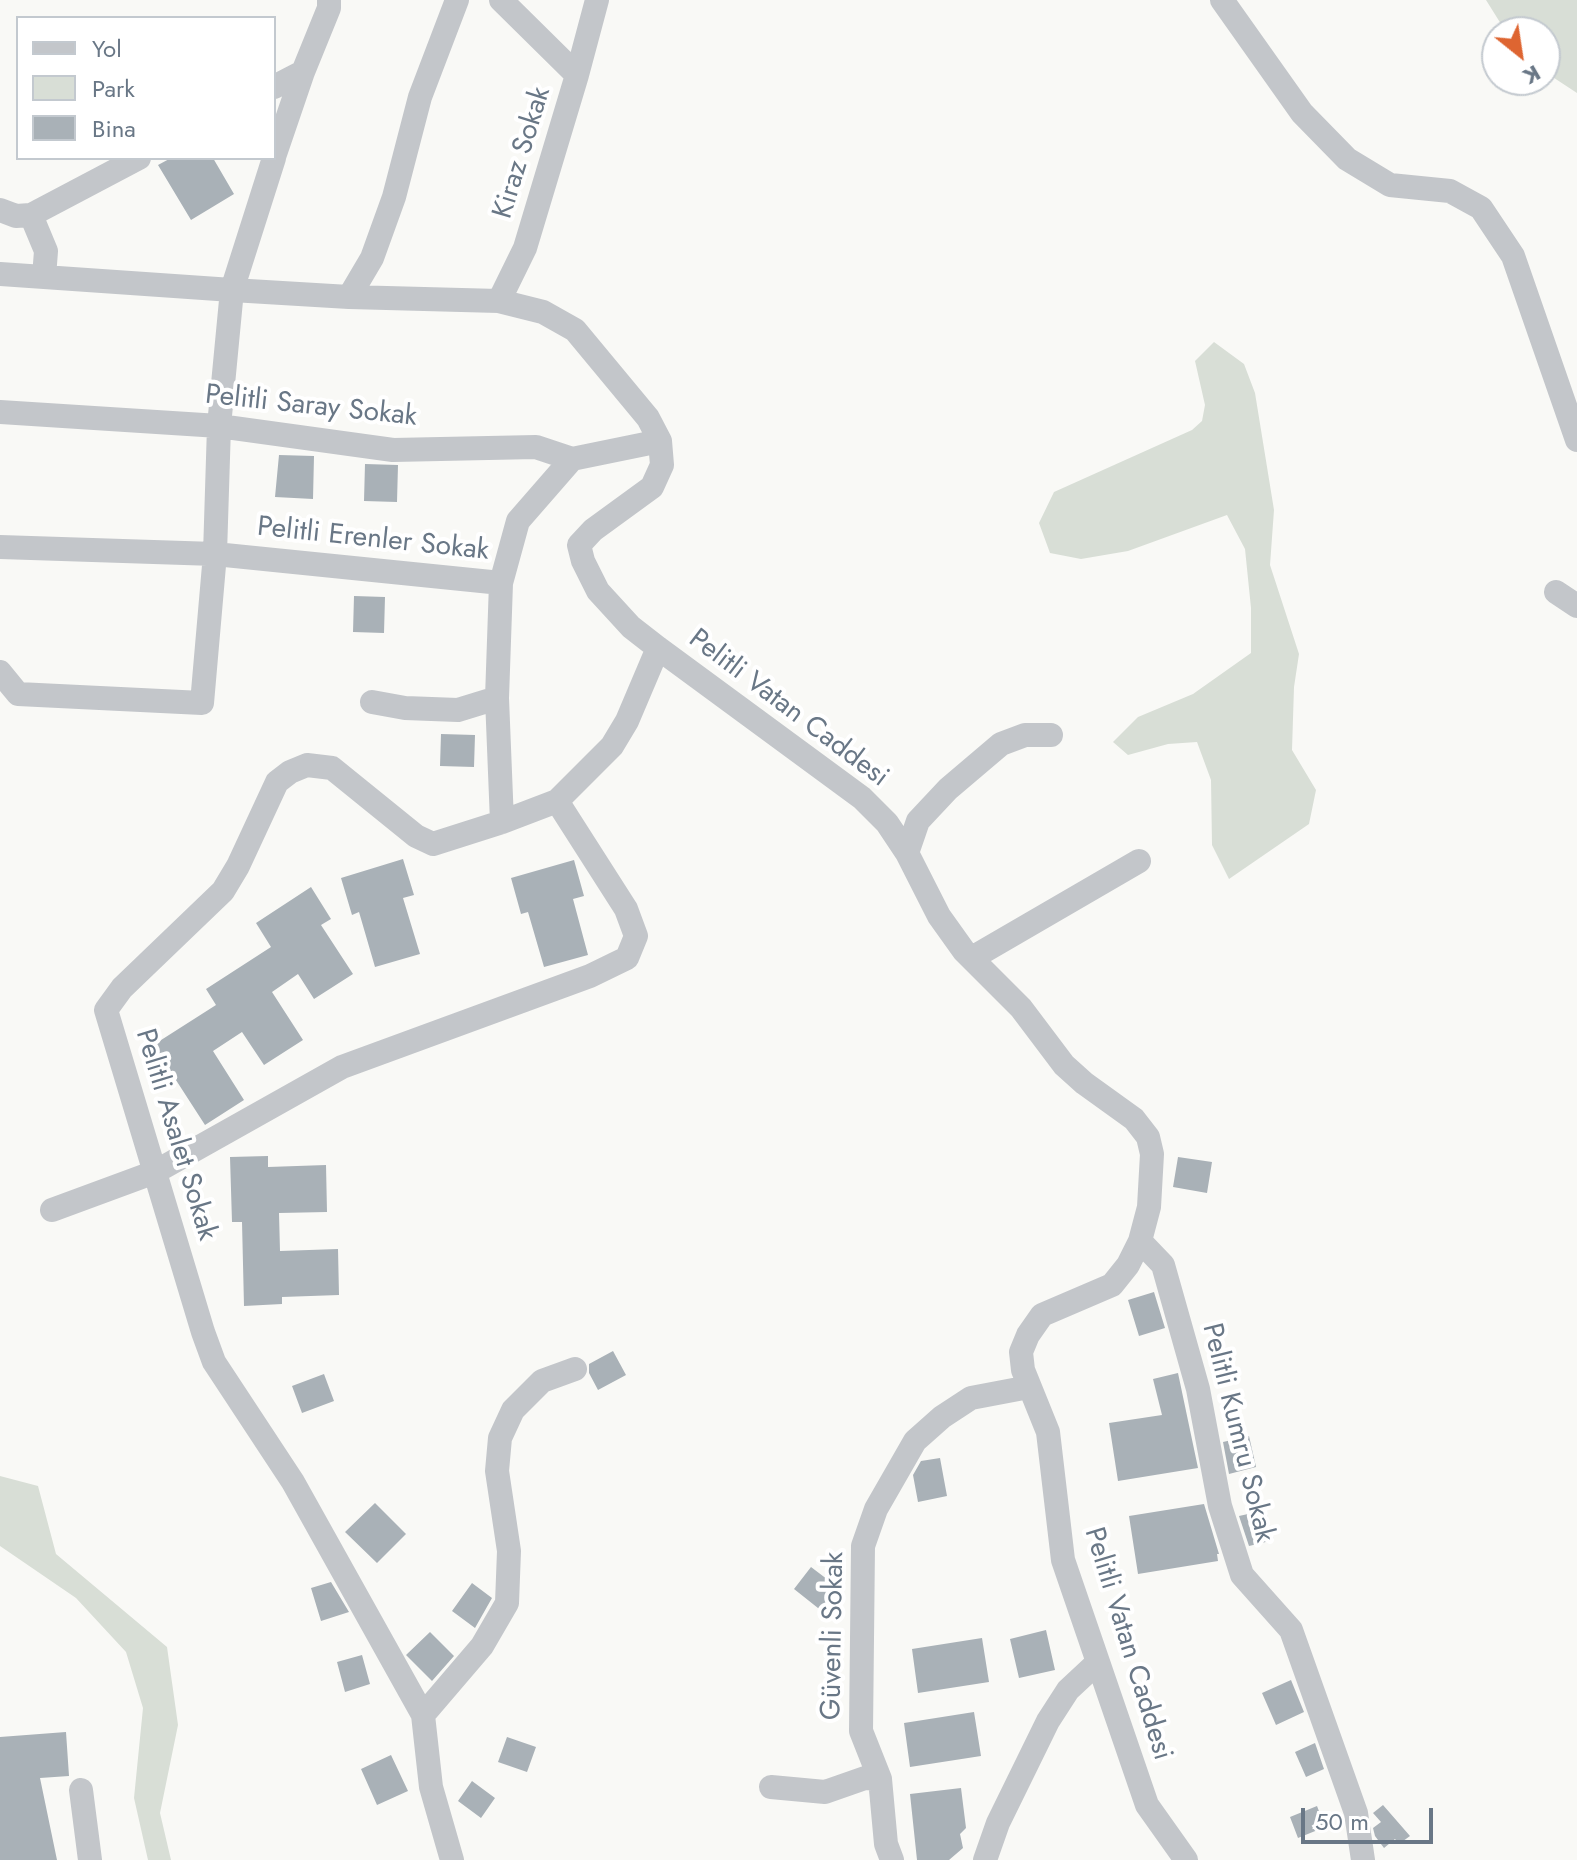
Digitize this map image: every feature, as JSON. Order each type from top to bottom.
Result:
[{"type":"street","points":[[276,151],[329,8],[329,0]]},
{"type":"street","points":[[349,297],[376,246],[394,197],[420,97],[457,0]]},
{"type":"street","name":"Kiraz Sokak","points":[[499,301],[525,248],[577,75],[501,0]]},
{"type":"street","points":[[577,75],[597,0]]},
{"type":"street","points":[[1222,0],[1302,113],[1347,159],[1390,185],[1450,191],[1481,208],[1513,256],[1577,440]]},
{"type":"street","points":[[276,86],[303,72]]},
{"type":"street","points":[[0,210],[16,216],[31,215],[135,160]]},
{"type":"street","points":[[0,672],[18,694],[202,703],[215,554],[219,426],[232,290],[273,160]]},
{"type":"street","points":[[31,215],[46,251],[44,277]]},
{"type":"street","points":[[0,274],[349,297],[499,301],[543,312],[575,330],[648,418],[660,441]]},
{"type":"street","name":"Pelitli Saray Sokak","points":[[0,412],[219,426],[368,448],[536,447],[572,459],[660,441]]},
{"type":"street","name":"Pelitli Vatan Caddesi","points":[[660,441],[662,465],[652,487],[593,530],[579,545],[583,561],[598,591],[631,627],[862,798],[887,823],[907,853],[950,933],[1039,1028],[1064,1065],[1134,1119],[1148,1137],[1152,1154],[1149,1207],[1140,1241],[1128,1265],[1112,1285],[1042,1315],[1021,1352],[1023,1370],[1048,1432],[1063,1560],[1147,1805],[1186,1860]]},
{"type":"street","points":[[501,583],[518,521],[572,459]]},
{"type":"street","name":"Pelitli Erenler Sokak","points":[[0,547],[215,554],[501,583],[497,698],[502,822]]},
{"type":"street","points":[[1556,592],[1577,606]]},
{"type":"street","name":"Pelitli Asalet Sokak","points":[[452,1860],[431,1787],[423,1715],[293,1482],[214,1362],[106,1010],[122,988],[223,891],[277,782],[290,772],[307,765],[332,768],[416,836],[433,844],[502,822],[557,801],[612,746],[627,721],[658,648]]},
{"type":"street","points":[[372,702],[405,708],[458,710],[497,698]]},
{"type":"street","points":[[907,853],[918,821],[948,789],[1001,744],[1025,735],[1051,735]]},
{"type":"street","points":[[52,1210],[155,1172],[342,1067],[590,976],[627,958],[636,936],[626,909],[557,801]]},
{"type":"street","points":[[972,958],[1139,861]]},
{"type":"street","name":"Pelitli Kumru Sokak","points":[[1140,1241],[1163,1265],[1198,1389],[1220,1506],[1242,1575],[1291,1630],[1356,1813],[1363,1860]]},
{"type":"street","points":[[423,1715],[482,1646],[507,1603],[509,1551],[497,1471],[500,1438],[513,1410],[542,1381],[575,1369]]},
{"type":"street","name":"Güvenli Sokak","points":[[892,1860],[886,1844],[880,1779],[861,1731],[863,1546],[876,1509],[915,1441],[942,1417],[971,1398],[1029,1387]]},
{"type":"street","points":[[985,1860],[998,1823],[1048,1721],[1068,1690],[1097,1663]]},
{"type":"street","points":[[771,1787],[825,1792],[865,1778],[880,1779]]},
{"type":"street","points":[[81,1790],[90,1860]]},
{"type":"green space","points":[[1486,0],[1577,0],[1577,93],[1561,82],[1561,16],[1496,16]]},
{"type":"green space","points":[[1214,342],[1244,364],[1255,393],[1274,510],[1270,565],[1299,654],[1294,687],[1292,750],[1316,790],[1309,824],[1229,879],[1212,845],[1211,780],[1197,742],[1168,744],[1128,755],[1113,742],[1138,717],[1193,694],[1251,653],[1251,608],[1245,549],[1227,515],[1128,551],[1081,559],[1050,553],[1039,523],[1054,492],[1192,430],[1202,421],[1205,405],[1195,361]]},
{"type":"green space","points":[[0,1476],[38,1486],[56,1554],[167,1647],[178,1725],[160,1813],[171,1860],[148,1860],[134,1798],[143,1708],[126,1652],[76,1598],[0,1546]]},
{"type":"building","points":[[167,160],[214,160],[234,194],[191,220],[158,165]]},
{"type":"building","points":[[279,455],[314,456],[313,499],[275,497]]},
{"type":"building","points":[[365,464],[398,465],[397,502],[364,501]]},
{"type":"building","points":[[354,596],[385,597],[384,633],[353,632]]},
{"type":"building","points":[[441,734],[475,735],[474,767],[440,766]]},
{"type":"building","points":[[403,859],[414,895],[403,898],[420,954],[375,967],[359,912],[352,915],[341,878]]},
{"type":"building","points":[[574,860],[584,896],[573,899],[588,955],[544,967],[528,912],[521,914],[511,878]]},
{"type":"building","points":[[311,887],[331,919],[321,925],[353,974],[314,999],[298,974],[272,992],[303,1040],[264,1065],[242,1032],[213,1051],[244,1100],[205,1125],[174,1077],[167,1081],[147,1049],[216,1005],[206,989],[271,947],[256,923]]},
{"type":"building","points":[[268,1156],[268,1167],[326,1165],[327,1212],[279,1213],[280,1251],[338,1249],[339,1295],[282,1297],[282,1304],[244,1306],[242,1222],[232,1222],[230,1157]]},
{"type":"building","points":[[1178,1157],[1212,1162],[1207,1193],[1173,1187]]},
{"type":"building","points":[[1154,1292],[1165,1328],[1139,1336],[1128,1300]]},
{"type":"building","points":[[613,1351],[626,1375],[598,1390],[589,1373],[589,1364]]},
{"type":"building","points":[[1178,1373],[1198,1468],[1118,1481],[1109,1423],[1162,1415],[1153,1379]]},
{"type":"building","points":[[324,1374],[334,1401],[302,1413],[292,1386]]},
{"type":"building","points":[[1249,1436],[1256,1467],[1229,1474],[1223,1442]]},
{"type":"building","points":[[940,1458],[947,1496],[918,1502],[913,1475],[921,1461]]},
{"type":"building","points":[[375,1503],[406,1534],[377,1563],[345,1532]]},
{"type":"building","points":[[1204,1504],[1219,1554],[1218,1561],[1138,1574],[1129,1516]]},
{"type":"building","points":[[1266,1510],[1274,1540],[1249,1546],[1239,1516]]},
{"type":"building","points":[[811,1567],[840,1589],[823,1612],[794,1589]]},
{"type":"building","points":[[331,1582],[349,1612],[321,1621],[311,1588]]},
{"type":"building","points":[[472,1583],[492,1598],[475,1628],[452,1611]]},
{"type":"building","points":[[1046,1630],[1055,1670],[1019,1678],[1010,1639]]},
{"type":"building","points":[[430,1632],[454,1656],[432,1681],[406,1655]]},
{"type":"building","points":[[982,1638],[989,1682],[918,1693],[912,1649]]},
{"type":"building","points":[[362,1655],[370,1684],[345,1692],[337,1662]]},
{"type":"building","points":[[1291,1680],[1304,1712],[1276,1725],[1262,1693]]},
{"type":"building","points":[[974,1712],[981,1756],[910,1767],[904,1723]]},
{"type":"building","points":[[66,1732],[69,1776],[40,1778],[57,1860],[0,1860],[0,1737]]},
{"type":"building","points":[[507,1737],[536,1747],[527,1772],[498,1762]]},
{"type":"building","points":[[1315,1743],[1324,1769],[1306,1777],[1295,1752]]},
{"type":"building","points":[[391,1755],[408,1791],[377,1805],[361,1769]]},
{"type":"building","points":[[472,1781],[495,1798],[481,1818],[458,1801]]},
{"type":"building","points":[[961,1788],[966,1828],[960,1834],[963,1848],[949,1860],[917,1860],[910,1794]]},
{"type":"building","points":[[1383,1805],[1410,1836],[1399,1844],[1395,1839],[1384,1848],[1373,1828],[1381,1822],[1373,1813]]},
{"type":"building","points":[[1317,1806],[1325,1827],[1298,1838],[1290,1817]]}]
